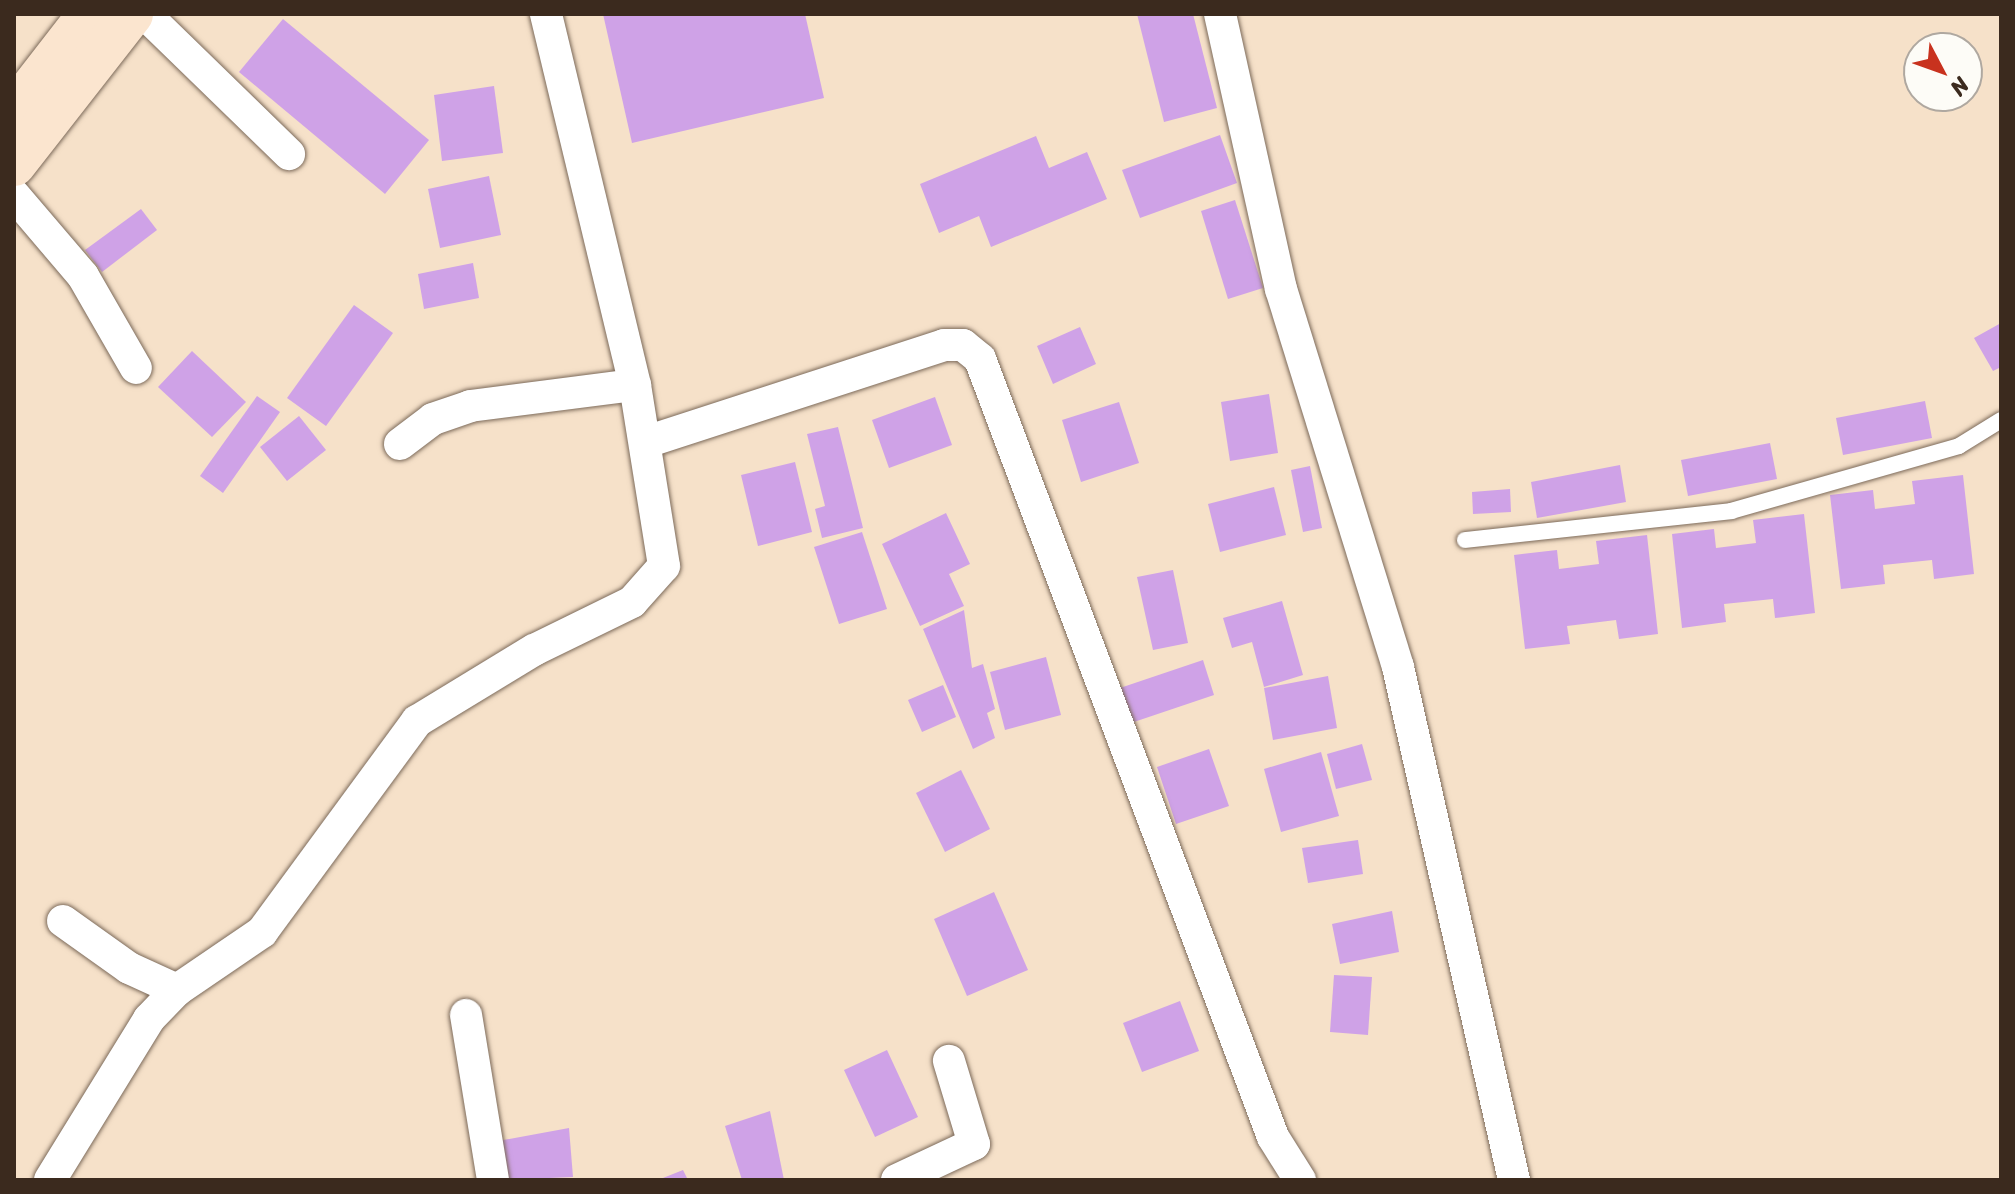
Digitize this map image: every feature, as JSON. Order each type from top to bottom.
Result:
[{"type":"main road","points":[[14,112],[90,14]]},
{"type":"main road","points":[[14,164],[131,14]]},
{"type":"street","points":[[145,14],[289,154]]},
{"type":"street","points":[[50,1180],[140,1032],[177,990],[262,932],[429,711],[649,589],[664,566],[635,385],[546,14]]},
{"type":"street","points":[[1220,14],[1281,289],[1398,667],[1514,1180]]},
{"type":"street","points":[[14,195],[83,276],[136,368]]},
{"type":"street","points":[[646,442],[944,345],[963,345],[980,359],[1273,1137],[1300,1180]]},
{"type":"street","points":[[400,444],[433,419],[470,406],[635,385]]},
{"type":"street","points":[[63,921],[129,968],[177,990]]},
{"type":"street","points":[[466,1015],[493,1180]]},
{"type":"street","points":[[897,1180],[974,1144],[949,1061]]},
{"type":"lane","points":[[1465,540],[1731,511],[1959,446],[2001,420]]},
{"type":"building","points":[[603,14],[805,14],[824,98],[632,143]]},
{"type":"building","points":[[1137,14],[1193,14],[1217,108],[1164,122]]},
{"type":"building","points":[[283,19],[429,140],[385,194],[239,72]]},
{"type":"building","points":[[494,86],[503,153],[442,161],[434,95]]},
{"type":"building","points":[[1220,135],[1237,183],[1140,218],[1122,170]]},
{"type":"building","points":[[1036,136],[1049,168],[1087,152],[1107,199],[991,247],[979,216],[939,233],[920,184]]},
{"type":"building","points":[[489,176],[501,235],[440,248],[428,189]]},
{"type":"building","points":[[1235,200],[1263,288],[1228,299],[1201,211]]},
{"type":"building","points":[[141,209],[157,230],[102,272],[85,250]]},
{"type":"building","points":[[473,263],[479,298],[424,309],[418,274]]},
{"type":"building","points":[[354,305],[393,333],[326,426],[287,398]]},
{"type":"building","points":[[2001,323],[2001,367],[1993,371],[1974,338]]},
{"type":"building","points":[[1080,327],[1096,364],[1053,384],[1037,346]]},
{"type":"building","points":[[192,351],[246,402],[212,437],[158,387]]},
{"type":"building","points":[[1269,394],[1278,453],[1230,461],[1221,402]]},
{"type":"building","points":[[257,396],[280,412],[223,493],[200,476]]},
{"type":"building","points":[[935,397],[952,445],[889,468],[872,420]]},
{"type":"building","points":[[1925,401],[1932,438],[1843,455],[1836,418]]},
{"type":"building","points":[[1119,402],[1139,463],[1081,482],[1062,420]]},
{"type":"building","points":[[299,416],[326,450],[287,481],[260,447]]},
{"type":"building","points":[[838,427],[863,528],[822,538],[815,509],[825,506],[807,434]]},
{"type":"building","points":[[1770,443],[1777,479],[1688,496],[1681,460]]},
{"type":"building","points":[[795,462],[812,532],[758,546],[741,475]]},
{"type":"building","points":[[1620,465],[1626,502],[1537,518],[1531,482]]},
{"type":"building","points":[[1310,466],[1322,528],[1303,532],[1291,470]]},
{"type":"building","points":[[1963,475],[1974,574],[1934,579],[1932,560],[1883,565],[1885,584],[1841,589],[1830,495],[1873,490],[1875,509],[1915,504],[1912,481]]},
{"type":"building","points":[[1274,487],[1286,535],[1220,552],[1208,504]]},
{"type":"building","points":[[1510,489],[1511,512],[1473,514],[1472,492]]},
{"type":"building","points":[[946,513],[970,564],[949,574],[964,606],[920,626],[882,544]]},
{"type":"building","points":[[1804,514],[1815,613],[1775,618],[1773,599],[1724,604],[1726,622],[1682,628],[1672,534],[1714,529],[1716,548],[1756,543],[1753,520]]},
{"type":"building","points":[[862,532],[887,609],[839,624],[814,547]]},
{"type":"building","points":[[1647,535],[1658,634],[1619,639],[1616,620],[1567,626],[1570,644],[1525,649],[1514,555],[1557,550],[1559,569],[1599,564],[1596,541]]},
{"type":"building","points":[[1173,570],[1188,643],[1153,650],[1137,577]]},
{"type":"building","points":[[1282,601],[1303,675],[1264,687],[1252,642],[1232,648],[1223,618]]},
{"type":"building","points":[[964,610],[972,668],[983,664],[995,709],[987,713],[995,738],[973,749],[923,629]]},
{"type":"building","points":[[1046,657],[1061,715],[1005,730],[990,672]]},
{"type":"building","points":[[1203,660],[1214,695],[1128,724],[1117,689]]},
{"type":"building","points":[[1328,676],[1337,728],[1273,740],[1264,688]]},
{"type":"building","points":[[943,685],[956,717],[922,732],[908,700]]},
{"type":"building","points":[[1362,744],[1372,780],[1336,789],[1327,754]]},
{"type":"building","points":[[1209,749],[1229,806],[1176,824],[1157,767]]},
{"type":"building","points":[[1321,752],[1339,816],[1281,832],[1264,769]]},
{"type":"building","points":[[961,770],[990,829],[945,852],[916,793]]},
{"type":"building","points":[[1358,840],[1363,874],[1308,883],[1302,848]]},
{"type":"building","points":[[994,892],[1028,970],[967,996],[934,919]]},
{"type":"building","points":[[1392,911],[1399,952],[1340,964],[1332,924]]},
{"type":"building","points":[[1334,975],[1372,977],[1368,1035],[1330,1032]]},
{"type":"building","points":[[1180,1001],[1199,1051],[1142,1072],[1123,1023]]},
{"type":"building","points":[[887,1050],[918,1117],[875,1137],[844,1070]]},
{"type":"building","points":[[770,1111],[784,1180],[742,1180],[725,1126]]},
{"type":"building","points":[[569,1128],[573,1177],[501,1180],[498,1141]]},
{"type":"building","points":[[683,1170],[688,1180],[658,1180]]}]
